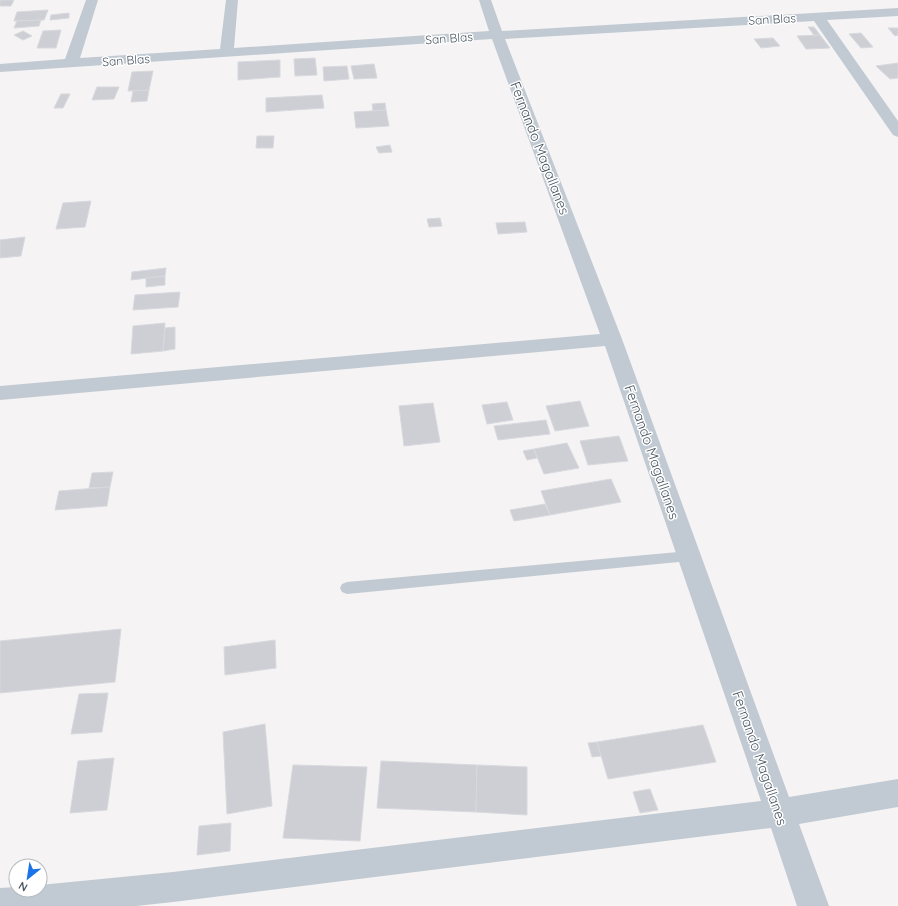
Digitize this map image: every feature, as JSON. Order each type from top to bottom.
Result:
[{"type":"street","points":[[71,64],[92,0]]},
{"type":"street","points":[[227,52],[232,0]]},
{"type":"street","name":"Fernando Magallanes","points":[[485,0],[612,339],[813,906]]},
{"type":"street","name":"San Blas","points":[[0,68],[497,35],[898,12]]},
{"type":"street","points":[[818,17],[898,132]]},
{"type":"street","points":[[0,393],[612,339]]},
{"type":"street","points":[[0,904],[181,886],[779,813],[898,793]]},
{"type":"lane","points":[[347,588],[688,556]]},
{"type":"building","points":[[0,0],[14,0],[11,6],[0,6]]},
{"type":"building","points":[[48,10],[44,20],[14,21],[17,12]]},
{"type":"building","points":[[69,13],[69,18],[50,20],[51,15]]},
{"type":"building","points":[[41,20],[39,26],[14,28],[17,21]]},
{"type":"building","points":[[808,27],[814,27],[820,35],[814,35]]},
{"type":"building","points":[[888,28],[898,28],[898,35],[895,36]]},
{"type":"building","points":[[61,30],[56,48],[37,48],[43,31]]},
{"type":"building","points":[[23,31],[32,36],[23,40],[14,35]]},
{"type":"building","points":[[861,33],[873,47],[861,48],[849,34]]},
{"type":"building","points":[[820,35],[830,48],[806,49],[797,36]]},
{"type":"building","points":[[773,38],[780,46],[761,48],[754,39]]},
{"type":"building","points":[[315,58],[317,75],[295,76],[294,59]]},
{"type":"building","points":[[280,60],[280,77],[238,80],[238,62]]},
{"type":"building","points":[[898,63],[898,78],[890,79],[876,66]]},
{"type":"building","points":[[374,64],[377,78],[354,79],[351,66]]},
{"type":"building","points":[[347,66],[349,79],[324,81],[323,67]]},
{"type":"building","points":[[153,71],[149,90],[128,91],[132,72]]},
{"type":"building","points":[[97,87],[119,87],[114,99],[92,100]]},
{"type":"building","points":[[149,90],[147,101],[131,102],[133,91]]},
{"type":"building","points":[[61,94],[70,94],[63,108],[54,108]]},
{"type":"building","points":[[322,95],[324,108],[266,112],[266,98]]},
{"type":"building","points":[[385,103],[386,110],[373,111],[372,104]]},
{"type":"building","points":[[386,110],[389,126],[356,128],[354,112]]},
{"type":"building","points":[[257,136],[274,136],[273,148],[256,148]]},
{"type":"building","points":[[390,145],[392,152],[379,153],[376,147]]},
{"type":"building","points":[[91,201],[85,227],[56,229],[63,203]]},
{"type":"building","points":[[440,218],[442,226],[429,227],[427,219]]},
{"type":"building","points":[[525,222],[527,232],[498,234],[496,223]]},
{"type":"building","points":[[25,237],[21,256],[0,258],[0,240]]},
{"type":"building","points":[[166,268],[165,276],[131,280],[132,272]]},
{"type":"building","points":[[165,276],[165,285],[146,287],[146,278]]},
{"type":"building","points":[[180,292],[178,307],[133,310],[135,295]]},
{"type":"building","points":[[165,323],[163,351],[131,354],[133,326]]},
{"type":"building","points":[[175,327],[175,349],[163,351],[165,328]]},
{"type":"building","points":[[580,401],[589,426],[555,431],[546,406]]},
{"type":"building","points":[[507,402],[513,420],[487,424],[482,405]]},
{"type":"building","points":[[433,403],[440,442],[404,446],[399,406]]},
{"type":"building","points":[[546,420],[550,434],[498,440],[494,426]]},
{"type":"building","points":[[619,436],[628,461],[588,465],[580,441]]},
{"type":"building","points":[[567,443],[579,468],[544,474],[534,449]]},
{"type":"building","points":[[534,449],[537,458],[527,460],[523,451]]},
{"type":"building","points":[[113,472],[110,487],[89,488],[92,473]]},
{"type":"building","points":[[611,479],[621,502],[550,515],[541,491]]},
{"type":"building","points":[[110,487],[107,506],[55,510],[59,491]]},
{"type":"building","points":[[545,504],[550,515],[514,521],[510,510]]},
{"type":"building","points":[[121,629],[115,682],[0,693],[0,641]]},
{"type":"building","points":[[275,640],[276,668],[225,675],[224,647]]},
{"type":"building","points":[[108,693],[102,732],[71,734],[79,694]]},
{"type":"building","points":[[265,724],[272,806],[227,814],[223,732]]},
{"type":"building","points":[[703,725],[716,762],[608,779],[597,742]]},
{"type":"building","points":[[597,742],[601,756],[592,757],[588,743]]},
{"type":"building","points":[[114,758],[107,810],[70,813],[78,761]]},
{"type":"building","points":[[381,761],[477,765],[476,812],[377,808]]},
{"type":"building","points":[[293,765],[367,767],[360,841],[283,838]]},
{"type":"building","points":[[477,765],[527,767],[527,815],[476,812]]},
{"type":"building","points":[[650,789],[658,810],[640,813],[633,792]]},
{"type":"building","points":[[231,823],[230,851],[197,855],[199,826]]}]
